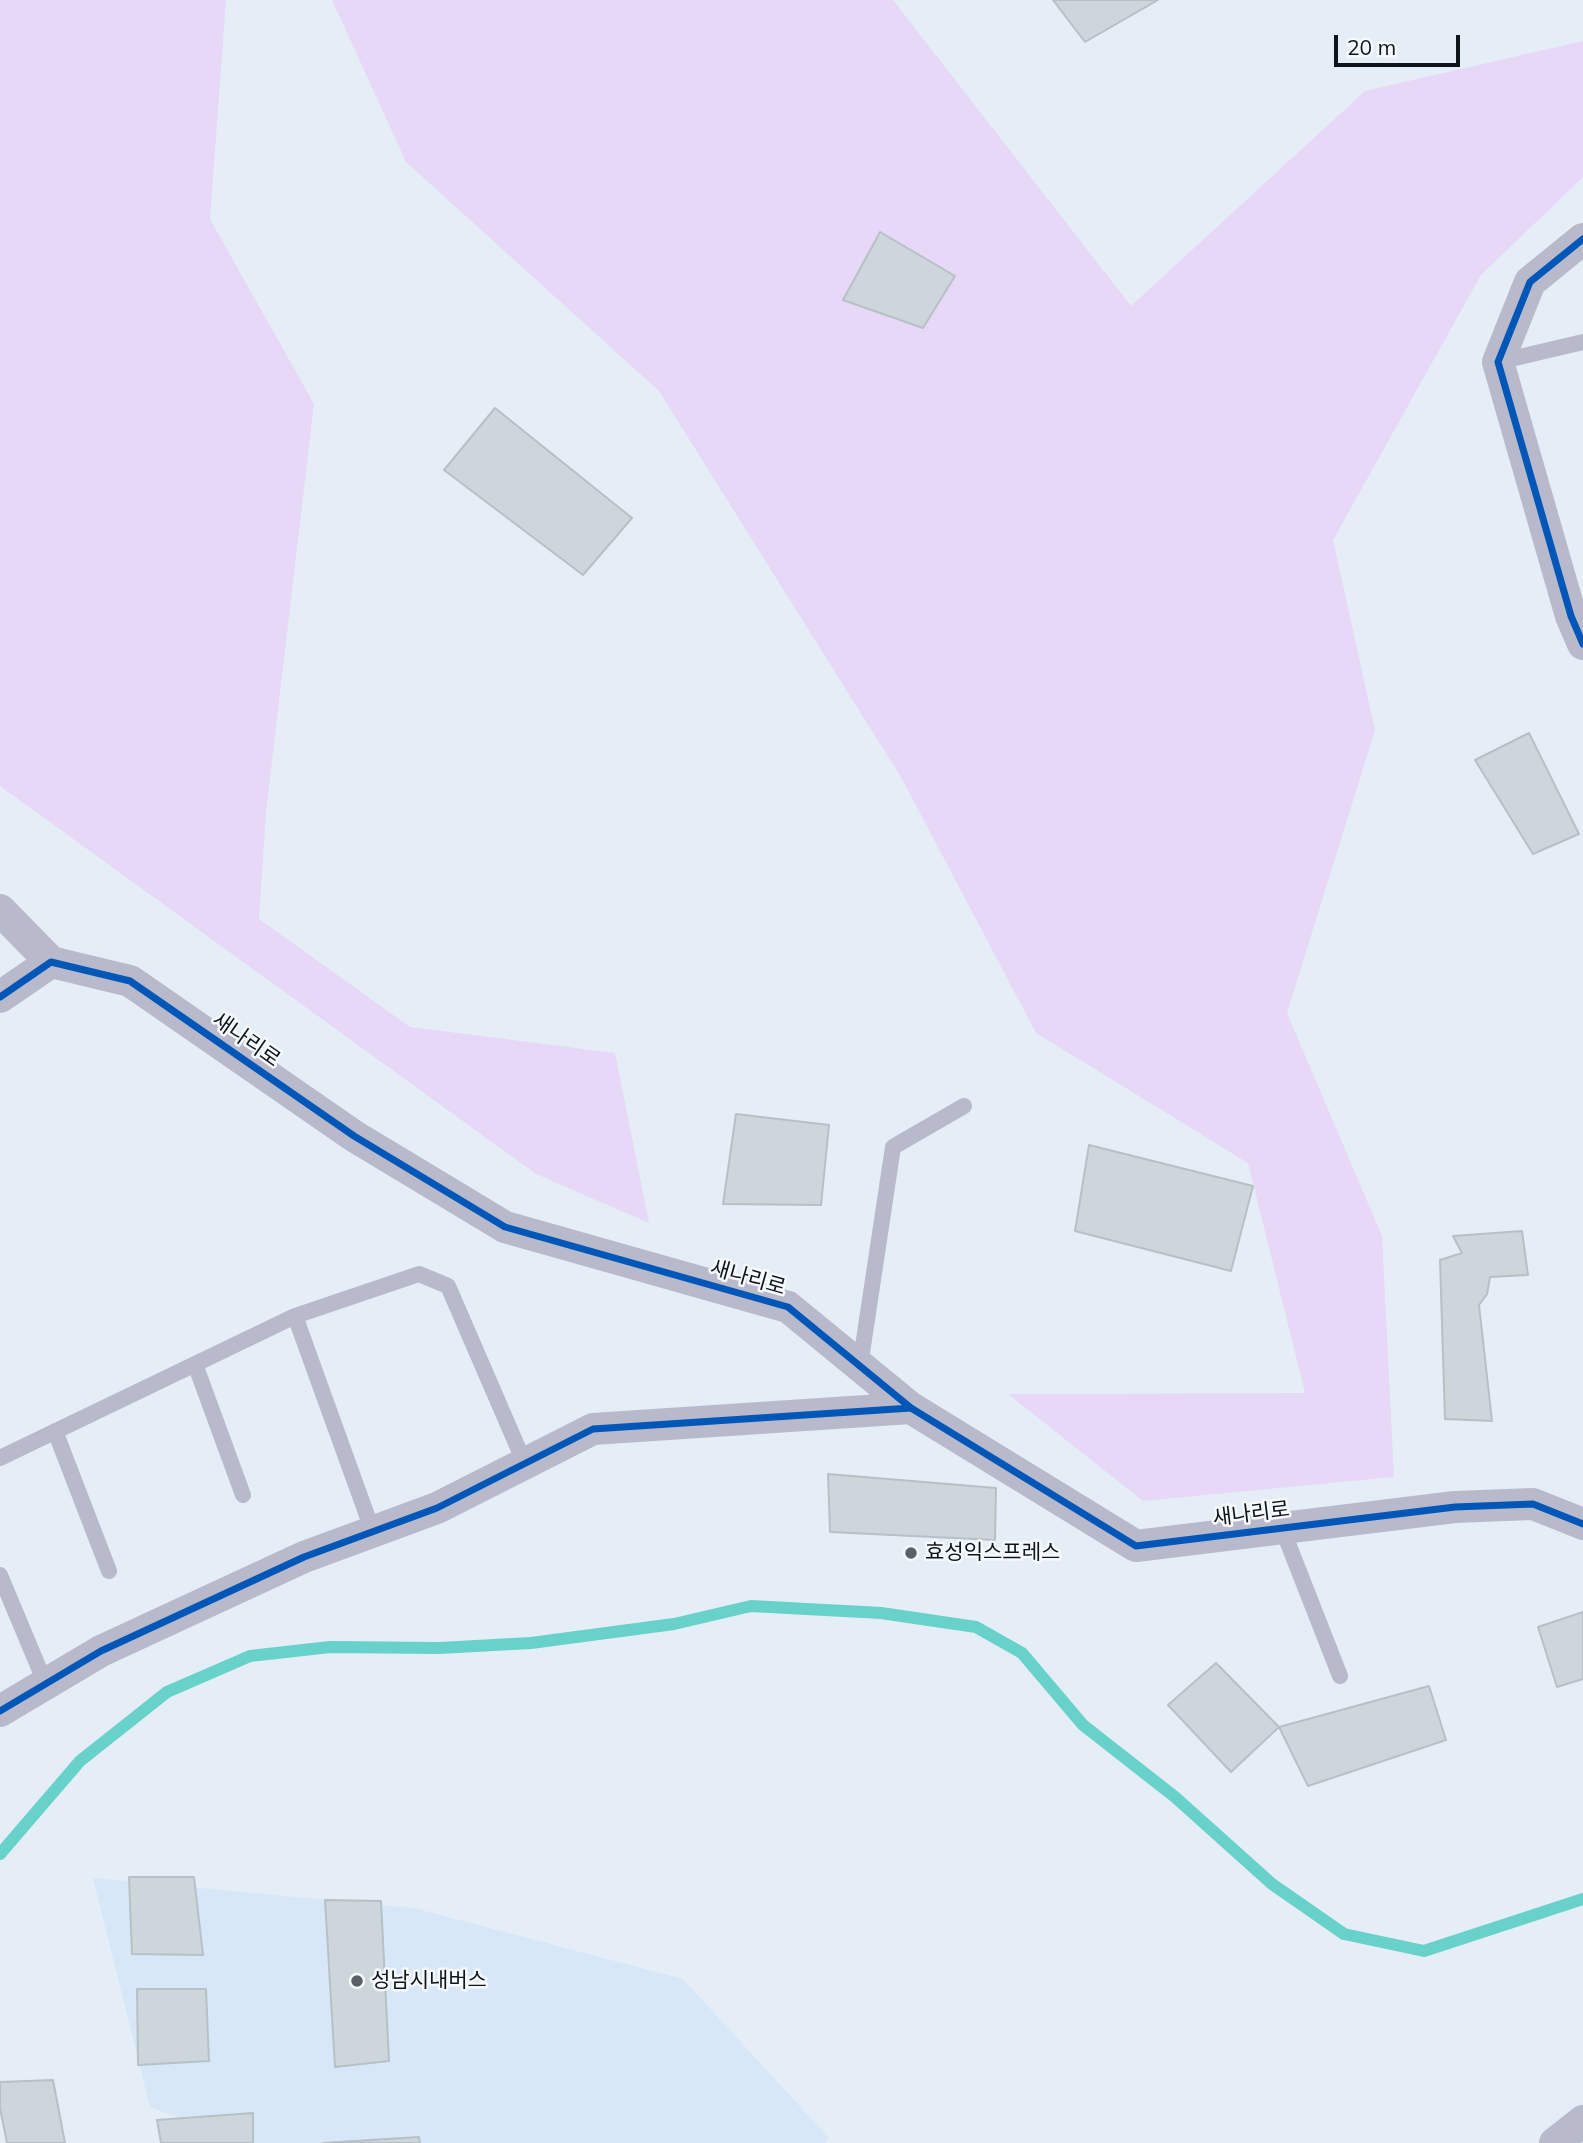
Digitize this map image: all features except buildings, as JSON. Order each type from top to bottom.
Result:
[{"type":"street","points":[[1583,239],[1530,282],[1498,362],[1571,616],[1583,644]]},
{"type":"street","points":[[0,910],[51,961],[0,997]]},
{"type":"street","name":"새나리로","points":[[51,961],[130,981],[354,1136],[505,1227],[788,1307],[911,1408],[1136,1546],[1455,1507],[1533,1504],[1583,1524]]},
{"type":"street","points":[[0,1711],[126,1639],[304,1557],[437,1508],[593,1429],[911,1408]]},
{"type":"street","points":[[1555,2143],[1583,2122]]},
{"type":"lane","points":[[1498,362],[1583,342]]},
{"type":"lane","points":[[860,1366],[893,1147],[964,1106]]},
{"type":"lane","points":[[0,1458],[295,1316],[419,1274],[448,1286],[524,1464]]},
{"type":"lane","points":[[295,1316],[373,1532]]},
{"type":"lane","points":[[195,1364],[243,1495]]},
{"type":"lane","points":[[55,1432],[109,1571]]},
{"type":"lane","points":[[1282,1528],[1340,1676]]},
{"type":"lane","points":[[0,1575],[46,1685]]},
{"type":"shaded area","points":[[0,0],[226,0],[210,219],[314,404],[266,812],[259,919],[410,1027],[615,1053],[649,1223],[536,1174],[0,786]]},
{"type":"shaded area","points":[[332,0],[893,0],[1131,306],[1365,91],[1583,41],[1583,177],[1481,275],[1333,540],[1375,730],[1287,1013],[1382,1236],[1394,1477],[1143,1501],[1008,1394],[1305,1393],[1248,1163],[1036,1033],[902,779],[659,391],[406,162]]},
{"type":"shaded area","points":[[93,1878],[414,1908],[683,1979],[829,2138],[825,2143],[246,2143],[150,2107]]},
{"type":"waterway","points":[[0,1854],[80,1761],[167,1692],[250,1656],[330,1647],[439,1648],[531,1643],[674,1624],[751,1606],[881,1613],[976,1627],[1022,1653],[1083,1725],[1175,1797],[1272,1884],[1344,1934],[1424,1951],[1583,1899]]},
{"type":"cycle path","points":[[1583,239],[1530,282],[1498,362],[1571,616],[1583,644]]},
{"type":"cycle path","points":[[0,997],[51,962],[130,981],[354,1136],[505,1227],[788,1307],[911,1408],[1136,1546],[1455,1507],[1533,1504],[1583,1524]]},
{"type":"cycle path","points":[[0,1711],[101,1651],[304,1557],[437,1508],[593,1429],[911,1408]]},
{"type":"place","name":"효성익스프레스","points":[[911,1553]]},
{"type":"place","name":"성남시내버스","points":[[357,1981]]}]
